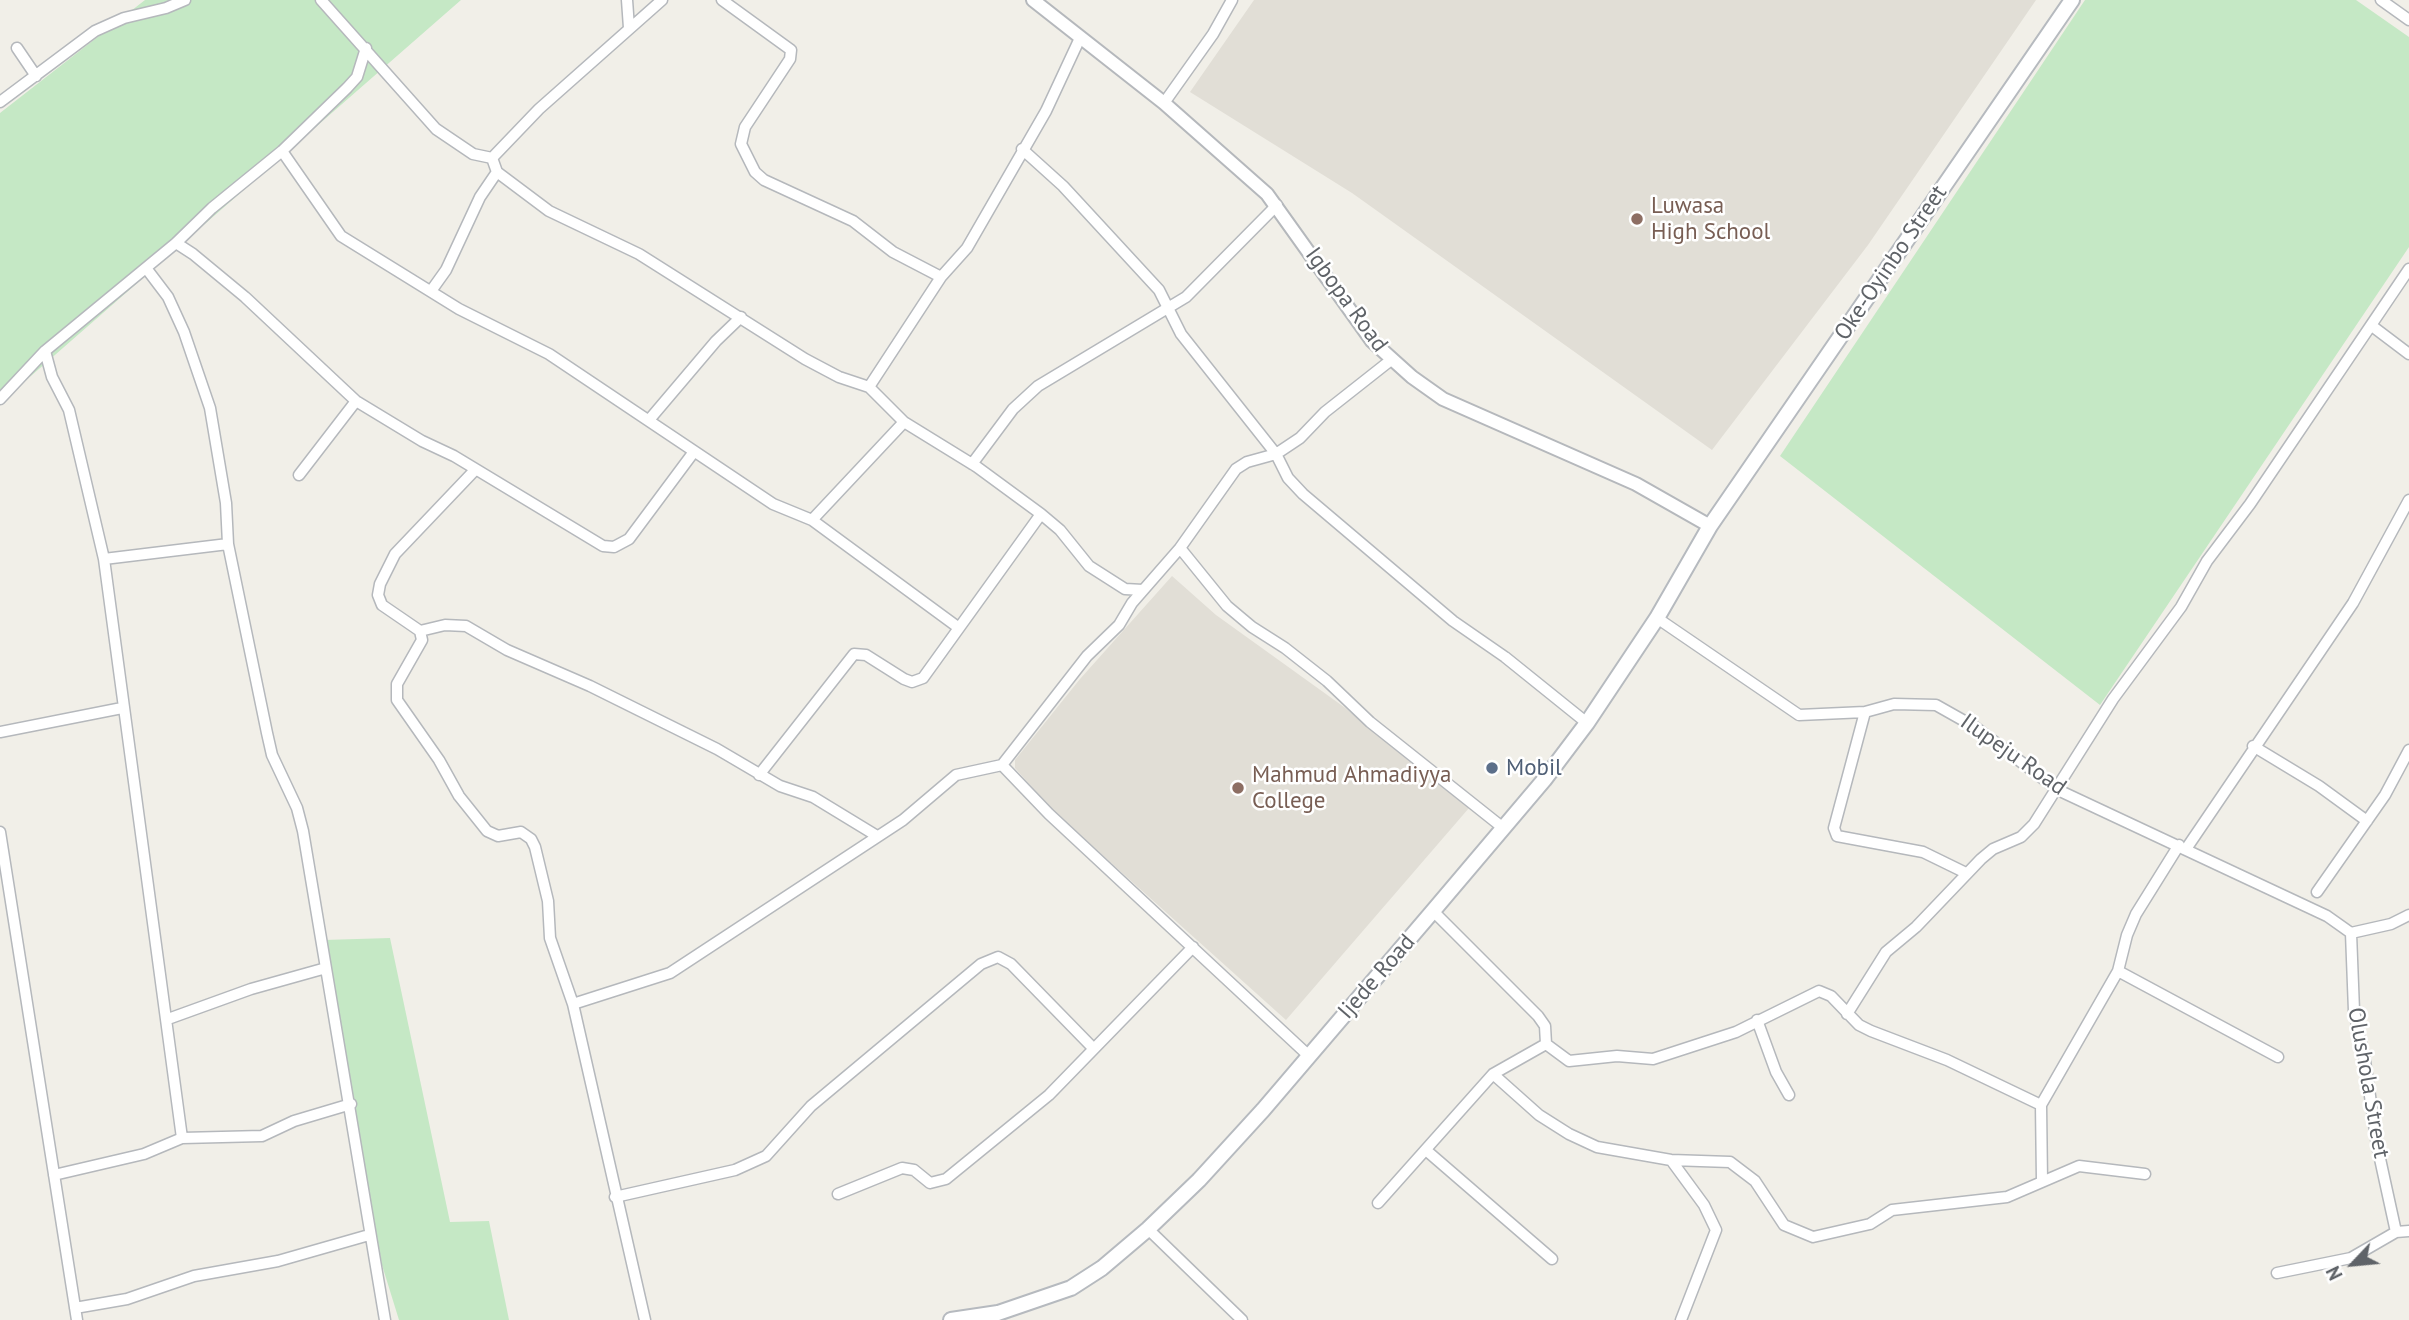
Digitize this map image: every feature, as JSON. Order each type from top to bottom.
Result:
[{"type":"main road","name":"Oke-Oyinbo Street","points":[[1710,526],[2071,0]]},
{"type":"main road","name":"Ijede Road","points":[[951,1320],[999,1317],[1071,1288],[1102,1268],[1199,1180],[1309,1056],[1544,780],[1587,723],[1657,618],[1710,526]]},
{"type":"street","points":[[0,102],[95,31],[164,4],[185,0]]},
{"type":"street","points":[[321,0],[436,129],[473,154],[492,158]]},
{"type":"street","points":[[627,0],[629,28]]},
{"type":"street","points":[[492,158],[539,108],[662,0]]},
{"type":"street","points":[[722,0],[791,50],[790,59],[745,127],[741,144],[755,172],[764,180],[853,221],[893,252],[941,277]]},
{"type":"street","name":"Igbopa Road","points":[[1033,0],[1224,153],[1277,205],[1371,341],[1391,360],[1443,399],[1636,484],[1710,526]]},
{"type":"street","points":[[1164,103],[1213,34],[1232,0]]},
{"type":"street","points":[[2381,0],[2407,14]]},
{"type":"street","points":[[869,387],[941,277],[967,247],[1046,111],[1080,38]]},
{"type":"street","points":[[17,48],[36,76]]},
{"type":"street","points":[[0,399],[44,351],[176,243],[212,208],[282,151],[357,77],[366,48]]},
{"type":"street","points":[[1022,149],[1159,290],[1181,334],[1276,454],[1288,478],[1303,494],[1460,627],[1505,657],[1587,723]]},
{"type":"street","points":[[282,151],[341,236],[460,309],[549,354],[649,420],[693,453],[773,504],[812,520],[838,542],[959,628]]},
{"type":"street","points":[[492,158],[497,172],[549,211],[639,254],[805,359],[839,377],[869,387],[904,422],[972,464],[1041,514],[1060,530],[1089,566],[1125,589],[1143,590]]},
{"type":"street","points":[[431,291],[452,258],[480,197],[497,172]]},
{"type":"street","points":[[972,464],[1013,409],[1038,386],[1186,297],[1277,205]]},
{"type":"street","points":[[176,243],[201,259],[245,297],[356,401],[603,546],[614,547],[629,539],[693,453]]},
{"type":"street","points":[[146,268],[168,297],[184,332],[210,408],[226,503],[228,544],[272,755],[297,808],[303,831],[351,1104],[369,1235],[385,1320]]},
{"type":"street","points":[[1847,1014],[1886,952],[1916,927],[1966,873],[1993,849],[2028,832],[2058,790],[2113,699],[2181,607],[2207,561],[2409,269]]},
{"type":"street","points":[[649,420],[704,354],[741,317]]},
{"type":"street","points":[[2372,326],[2409,354]]},
{"type":"street","points":[[44,351],[52,377],[69,410],[104,559],[182,1138]]},
{"type":"street","points":[[573,1004],[670,974],[903,820],[956,775],[968,770],[1002,765],[1087,656],[1119,625],[1132,603],[1180,548],[1236,469],[1247,462],[1276,454],[1300,438],[1325,412],[1391,360]]},
{"type":"street","points":[[299,475],[356,401]]},
{"type":"street","points":[[812,520],[904,422]]},
{"type":"street","points":[[475,470],[396,554],[380,584],[378,595],[382,605],[420,631],[422,640],[397,684],[397,700],[439,760],[459,796],[487,831],[498,836],[521,832],[531,839],[548,901],[553,950],[573,1004],[645,1320]]},
{"type":"street","points":[[2042,1181],[2041,1105],[2118,971],[2127,935],[2136,914],[2353,603],[2409,500]]},
{"type":"street","points":[[760,775],[854,654],[866,655],[904,679],[918,681],[1041,514]]},
{"type":"street","points":[[104,559],[228,544]]},
{"type":"street","points":[[1180,548],[1227,606],[1251,627],[1285,648],[1327,681],[1370,722],[1502,827]]},
{"type":"street","points":[[1125,589],[1132,603]]},
{"type":"street","name":"Ilupeju Road","points":[[1657,618],[1798,715],[1864,712],[1894,704],[1936,705],[1964,720],[2058,790],[2327,916],[2351,933]]},
{"type":"street","points":[[420,631],[455,623],[466,626],[507,650],[590,686],[717,749],[760,775],[813,797],[877,836]]},
{"type":"street","points":[[0,732],[122,708]]},
{"type":"street","points":[[1864,712],[1834,828],[1837,836],[1923,852],[1966,873]]},
{"type":"street","points":[[2253,746],[2319,786],[2367,821]]},
{"type":"street","points":[[2318,892],[2367,821],[2409,750]]},
{"type":"street","points":[[1002,765],[1049,814],[1309,1056]]},
{"type":"street","points":[[0,832],[77,1320]]},
{"type":"street","points":[[1433,911],[1538,1016],[1545,1026],[1546,1044]]},
{"type":"street","points":[[2351,933],[2391,924],[2409,915]]},
{"type":"street","name":"Olushola Street","points":[[2351,933],[2354,1011],[2365,1061],[2376,1145],[2396,1232]]},
{"type":"street","points":[[838,1194],[902,1168],[914,1170],[930,1183],[946,1179],[1049,1095],[1193,947]]},
{"type":"street","points":[[615,1197],[735,1170],[766,1156],[811,1106],[981,964],[998,957],[1012,964],[1093,1048]]},
{"type":"street","points":[[168,1019],[251,989],[326,968]]},
{"type":"street","points":[[2118,971],[2278,1057]]},
{"type":"street","points":[[1546,1044],[1569,1061],[1617,1056],[1653,1059],[1736,1032],[1819,991],[1831,996],[1847,1014],[1871,1031],[1947,1060],[2041,1105]]},
{"type":"street","points":[[1757,1020],[1776,1072],[1789,1096]]},
{"type":"street","points":[[1378,1203],[1493,1074],[1546,1044]]},
{"type":"street","points":[[1493,1074],[1539,1115],[1569,1135],[1597,1147],[1671,1160],[1718,1160],[1730,1163],[1755,1181],[1784,1225],[1813,1237],[1870,1224],[1892,1210],[2007,1197],[2079,1166],[2145,1174]]},
{"type":"street","points":[[54,1175],[119,1161],[182,1138],[262,1136],[294,1121],[351,1104]]},
{"type":"street","points":[[1427,1151],[1552,1259]]},
{"type":"street","points":[[1671,1160],[1704,1205],[1717,1230],[1681,1320]]},
{"type":"street","points":[[1148,1229],[1242,1320]]},
{"type":"street","points":[[2277,1273],[2351,1258],[2396,1232],[2409,1231]]},
{"type":"street","points":[[75,1308],[127,1299],[203,1274],[278,1261],[369,1235]]},
{"type":"shaded area","name":"Luwasa High School","points":[[1254,0],[2036,0],[1868,245],[1712,450],[1352,193],[1190,92]]},
{"type":"shaded area","name":"Mahmud Ahmadiyya College","points":[[1172,576],[1216,615],[1344,707],[1469,808],[1286,1020],[1051,809],[1015,768],[1015,760],[1080,679]]},
{"type":"green space","points":[[145,0],[461,0],[0,403],[0,113]]},
{"type":"green space","points":[[2085,0],[2356,0],[2409,37],[2409,247],[2100,705],[1780,456]]},
{"type":"green space","points":[[390,938],[450,1222],[489,1221],[509,1320],[399,1320],[382,1265],[324,940]]},
{"type":"place","name":"Luwasa High School","points":[[1637,219]]},
{"type":"place","name":"Mobil","points":[[1492,768]]},
{"type":"place","name":"Mahmud Ahmadiyya College","points":[[1238,788]]}]
